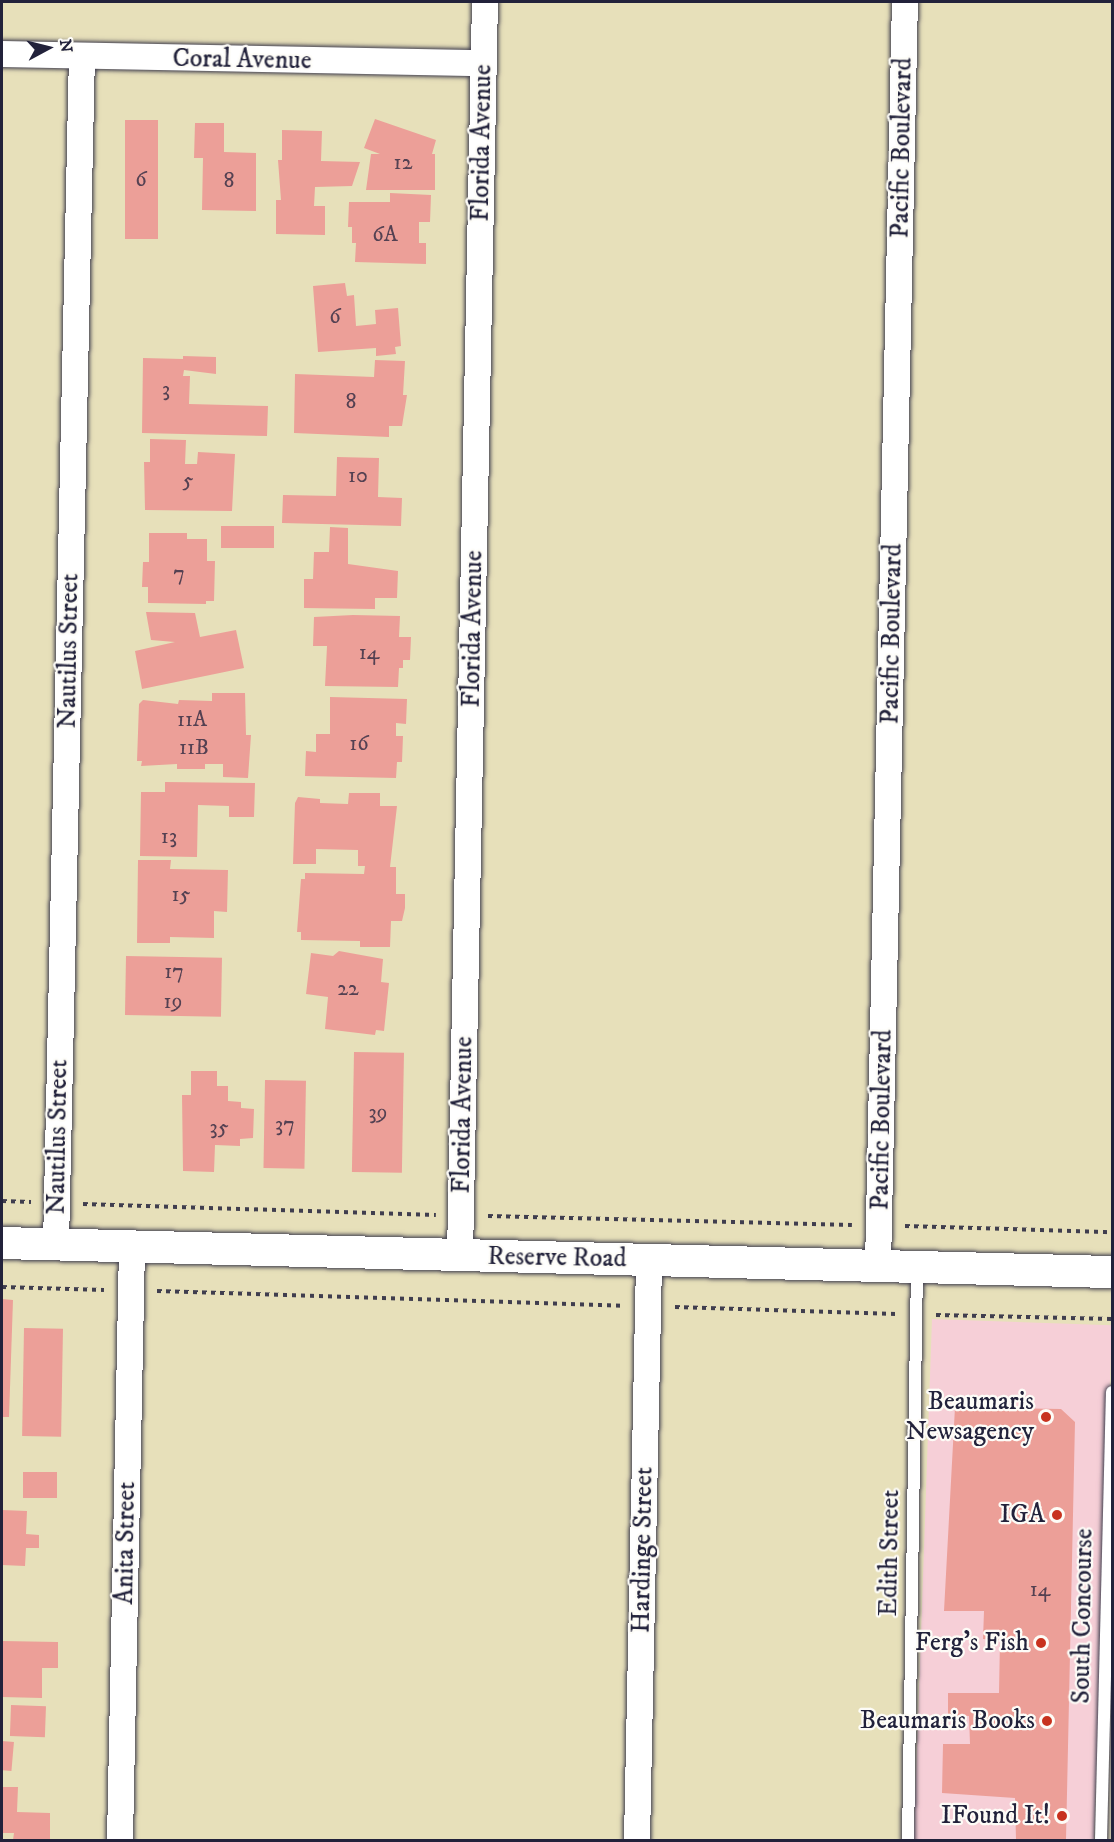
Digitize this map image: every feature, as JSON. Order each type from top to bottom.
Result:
[{"type":"street","name":"Florida Avenue","points":[[460,1256],[485,2]]},
{"type":"street","name":"Pacific Boulevard","points":[[878,1266],[905,2]]},
{"type":"street","name":"Coral Avenue","points":[[2,54],[82,58],[483,63]]},
{"type":"street","name":"Nautilus Street","points":[[56,1245],[82,58]]},
{"type":"street","name":"Reserve Road","points":[[2,1243],[1113,1272]]},
{"type":"street","name":"Anita Street","points":[[120,1840],[132,1246]]},
{"type":"street","name":"Hardinge Street","points":[[637,1840],[649,1260]]},
{"type":"lane","name":"Edith Street","points":[[908,1840],[917,1267]]},
{"type":"lane","name":"South Concourse","points":[[1101,1840],[1113,1392]]},
{"type":"path","points":[[2,1202],[462,1217],[1113,1232]]},
{"type":"path","points":[[2,1287],[1113,1319]]},
{"type":"shaded area","points":[[932,1319],[1112,1325],[1094,1840],[914,1840]]},
{"type":"building","points":[[375,119],[436,140],[432,154],[435,154],[435,190],[366,190],[371,154],[380,154],[364,148]]},
{"type":"building","points":[[125,120],[158,120],[158,239],[125,239]]},
{"type":"building","points":[[195,123],[224,123],[224,152],[256,153],[256,211],[202,210],[203,158],[194,158]]},
{"type":"building","points":[[282,130],[322,131],[321,161],[360,162],[352,186],[315,187],[314,206],[325,206],[325,235],[276,234],[276,200],[281,200],[278,160],[282,160]]},
{"type":"building","points":[[390,193],[431,195],[430,222],[419,222],[419,243],[426,243],[426,264],[355,262],[356,243],[352,243],[352,227],[348,227],[349,202],[390,202]]},
{"type":"building","points":[[345,283],[347,296],[354,295],[356,326],[376,324],[375,310],[398,308],[401,346],[395,347],[396,354],[376,356],[376,348],[318,352],[313,286]]},
{"type":"building","points":[[183,356],[216,357],[216,374],[184,370],[183,376],[190,376],[189,404],[268,406],[267,436],[142,433],[143,358],[183,359]]},
{"type":"building","points":[[375,360],[405,361],[403,395],[407,395],[402,426],[389,426],[389,437],[294,433],[295,374],[374,377]]},
{"type":"building","points":[[150,439],[186,440],[185,464],[197,464],[198,452],[235,454],[232,511],[145,510],[144,462],[150,462]]},
{"type":"building","points":[[337,457],[379,458],[378,497],[402,498],[401,526],[282,523],[283,495],[336,496]]},
{"type":"building","points":[[221,526],[274,526],[274,548],[221,548]]},
{"type":"building","points":[[330,527],[348,528],[348,564],[398,571],[397,598],[375,598],[375,609],[304,608],[304,579],[313,579],[314,552],[329,552]]},
{"type":"building","points":[[149,533],[187,533],[187,539],[207,539],[207,561],[215,561],[214,601],[206,601],[206,604],[148,603],[148,587],[142,587],[143,562],[149,562]]},
{"type":"building","points":[[146,612],[195,613],[200,637],[236,630],[244,668],[142,689],[135,651],[175,642],[151,640]]},
{"type":"building","points":[[400,616],[399,637],[411,637],[410,660],[403,660],[403,668],[399,668],[398,687],[325,686],[327,646],[313,646],[314,617]]},
{"type":"building","points":[[212,693],[245,693],[246,735],[251,735],[248,778],[223,777],[223,764],[205,764],[205,769],[177,769],[177,764],[141,766],[142,761],[137,761],[139,704],[143,700],[178,704],[179,700],[212,701]]},
{"type":"building","points":[[330,697],[407,699],[406,724],[396,723],[396,736],[403,736],[402,762],[397,762],[396,778],[305,776],[306,751],[316,752],[316,734],[330,734]]},
{"type":"building","points":[[165,782],[255,783],[254,817],[229,817],[229,806],[198,805],[197,857],[140,856],[141,792],[165,792]]},
{"type":"building","points":[[349,793],[380,793],[380,806],[397,806],[390,867],[396,867],[396,894],[405,894],[405,908],[402,921],[391,921],[390,947],[360,947],[360,941],[301,940],[301,932],[297,932],[301,879],[305,879],[305,873],[364,874],[365,866],[358,866],[358,850],[316,849],[316,864],[293,864],[295,803],[298,797],[320,799],[320,803],[348,804]]},
{"type":"building","points":[[138,860],[171,860],[170,869],[228,870],[227,912],[214,911],[214,938],[170,937],[170,943],[137,943]]},
{"type":"building","points":[[339,951],[383,959],[381,982],[389,983],[384,1031],[376,1030],[375,1035],[325,1029],[328,997],[306,994],[311,953],[333,956]]},
{"type":"building","points":[[126,956],[222,958],[221,1017],[125,1015]]},
{"type":"building","points":[[354,1052],[404,1053],[402,1173],[352,1172]]},
{"type":"building","points":[[191,1071],[217,1071],[217,1086],[228,1086],[228,1101],[241,1102],[241,1108],[254,1109],[253,1138],[240,1139],[240,1146],[215,1145],[214,1172],[183,1171],[182,1095],[191,1095]]},
{"type":"building","points":[[265,1080],[306,1081],[304,1169],[263,1168]]},
{"type":"building","points":[[2,1299],[13,1300],[9,1417],[2,1417]]},
{"type":"building","points":[[24,1328],[63,1329],[61,1437],[22,1436]]},
{"type":"building","points":[[955,1407],[1061,1409],[1075,1422],[1066,1840],[1016,1840],[1015,1798],[942,1793],[943,1744],[970,1744],[969,1716],[948,1715],[948,1693],[999,1693],[1000,1640],[983,1639],[984,1611],[944,1611]]},
{"type":"building","points":[[23,1472],[57,1472],[57,1498],[23,1498]]},
{"type":"building","points":[[2,1510],[27,1511],[26,1534],[39,1535],[39,1548],[26,1548],[25,1566],[2,1565]]},
{"type":"building","points":[[2,1641],[58,1642],[58,1668],[42,1668],[42,1698],[2,1697]]},
{"type":"building","points":[[11,1705],[46,1706],[45,1737],[10,1736]]},
{"type":"building","points":[[2,1741],[14,1742],[11,1771],[2,1770]]},
{"type":"building","points":[[2,1787],[18,1787],[17,1812],[50,1813],[50,1840],[13,1840],[14,1833],[2,1833]]},
{"type":"place","name":"Beaumaris Newsagency","points":[[1046,1417]]},
{"type":"place","name":"IGA","points":[[1057,1515]]},
{"type":"place","name":"Ferg's Fish","points":[[1041,1643]]},
{"type":"place","name":"Beaumaris Books","points":[[1047,1721]]},
{"type":"place","name":"IFound It!","points":[[1062,1816]]}]
